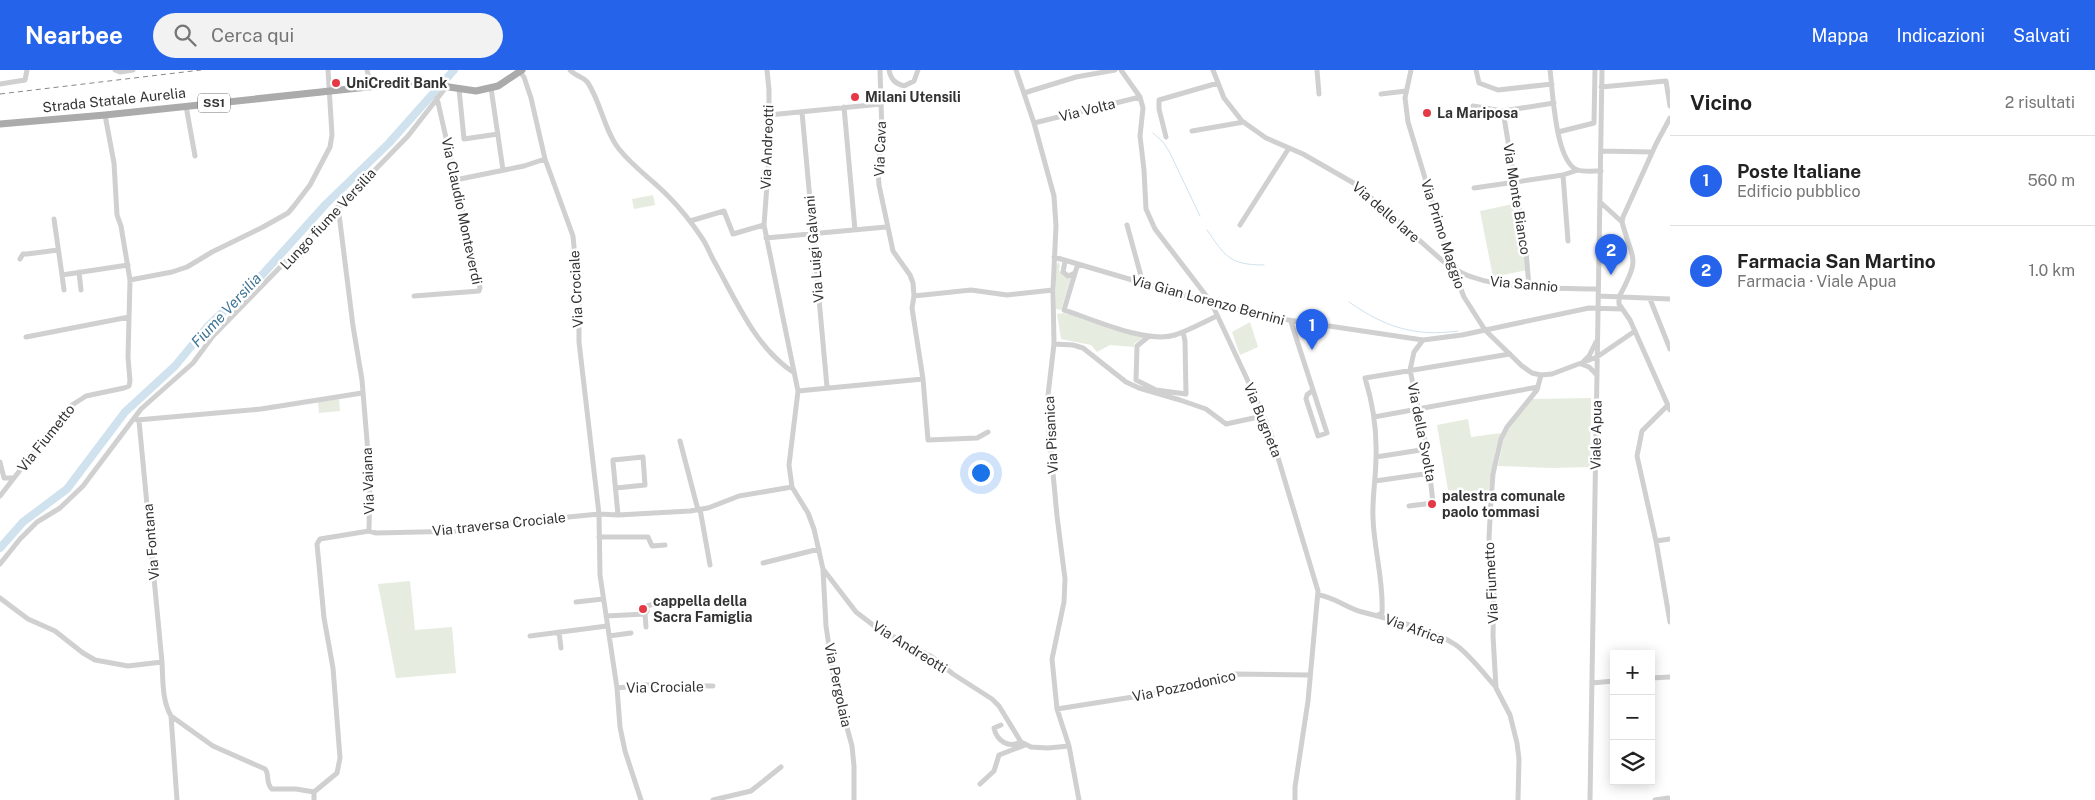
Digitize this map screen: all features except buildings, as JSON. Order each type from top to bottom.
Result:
[{"type":"main road","name":"Strada Statale Aurelia","points":[[0,124],[105,115],[414,82],[476,90],[491,88],[509,80],[521,71]]},
{"type":"street","points":[[0,84],[25,80],[27,70]]},
{"type":"street","points":[[115,70],[120,72],[133,70]]},
{"type":"street","points":[[130,280],[187,268],[212,252],[288,213],[310,185],[330,146],[332,135],[328,70]]},
{"type":"street","points":[[368,70],[371,87]]},
{"type":"street","points":[[570,70],[573,74],[587,81],[619,150],[640,172],[668,196],[690,221],[704,241],[759,340],[773,356],[794,372]]},
{"type":"street","name":"Via Andreotti","points":[[767,70],[769,158],[764,225],[798,390],[789,465],[792,487],[812,521],[823,569],[856,612],[865,620],[932,658],[992,699],[999,706],[1023,743]]},
{"type":"street","name":"Via Cava","points":[[880,70],[882,132],[878,171],[886,227],[893,251],[910,275],[914,296],[912,308],[923,379],[928,440],[977,438],[988,432]]},
{"type":"street","points":[[889,70],[890,78],[897,84],[904,86],[914,81],[918,70]]},
{"type":"street","name":"Via Pisanica","points":[[1016,70],[1034,123],[1054,196],[1056,226],[1053,290],[1054,344],[1048,395],[1048,420],[1065,579],[1064,602],[1052,659],[1058,709],[1069,746],[1079,800]]},
{"type":"street","points":[[1024,93],[1076,77],[1115,70]]},
{"type":"street","points":[[1120,70],[1140,97]]},
{"type":"street","name":"Via delle Iare","points":[[1213,70],[1224,98],[1244,122],[1266,138],[1317,161],[1357,185],[1445,263],[1452,267]]},
{"type":"street","points":[[1317,70],[1319,94]]},
{"type":"street","name":"Via Primo Maggio","points":[[1411,70],[1405,105],[1408,122],[1452,267],[1464,296],[1486,330],[1526,370],[1541,375]]},
{"type":"street","points":[[1476,70],[1479,83],[1498,90],[1552,84]]},
{"type":"street","points":[[1550,70],[1558,132],[1564,153],[1570,164],[1578,170]]},
{"type":"street","points":[[1558,132],[1594,124],[1595,70]]},
{"type":"street","name":"Viale Apua","points":[[1590,800],[1602,70]]},
{"type":"street","name":"Via Crociale","points":[[521,71],[531,98],[545,159],[573,236],[579,301],[578,342],[599,514],[600,575],[617,688],[620,727],[625,751],[640,800]]},
{"type":"street","points":[[1601,87],[1666,81],[1670,106]]},
{"type":"street","points":[[1166,137],[1159,109],[1159,100],[1218,83]]},
{"type":"street","name":"Lungo fiume Versilia","points":[[0,564],[37,522],[70,500],[83,486],[140,409],[193,363],[213,336],[272,278],[338,206],[408,136],[446,86]]},
{"type":"street","points":[[491,88],[502,170]]},
{"type":"street","points":[[459,89],[464,138],[498,134]]},
{"type":"street","points":[[1381,94],[1406,91]]},
{"type":"street","name":"Via Volta","points":[[1034,123],[1140,97]]},
{"type":"street","name":"Via Bugneta","points":[[1140,97],[1143,108],[1140,136],[1146,209],[1155,229],[1211,302],[1263,416],[1273,439],[1318,595],[1296,800]]},
{"type":"street","name":"Via Claudio Monteverdi","points":[[414,296],[479,291],[480,288],[437,98]]},
{"type":"street","points":[[1472,106],[1504,111],[1554,103]]},
{"type":"street","points":[[769,115],[881,104]]},
{"type":"street","points":[[186,106],[195,156]]},
{"type":"street","points":[[844,108],[855,230]]},
{"type":"street","name":"Via Monte Bianco","points":[[1504,111],[1526,251],[1529,287]]},
{"type":"street","name":"Via Luigi Galvani","points":[[802,112],[827,387]]},
{"type":"street","name":"Via Fiumetto","points":[[0,496],[69,407],[86,396],[129,386],[130,280],[121,226],[117,215],[114,163],[105,115]]},
{"type":"street","points":[[1622,222],[1652,152],[1670,118]]},
{"type":"street","points":[[1192,131],[1244,122]]},
{"type":"street","points":[[1240,225],[1288,148]]},
{"type":"street","points":[[1601,151],[1652,152]]},
{"type":"street","points":[[456,180],[545,159]]},
{"type":"street","points":[[1474,188],[1563,175],[1578,170],[1601,171]]},
{"type":"street","points":[[1563,175],[1568,241]]},
{"type":"street","points":[[1600,202],[1622,222],[1633,253],[1634,264],[1630,277],[1619,298],[1622,309],[1630,320],[1669,408],[1644,428],[1640,436],[1638,467],[1656,541],[1670,622]]},
{"type":"street","name":"Via Vaiana","points":[[314,792],[337,773],[340,758],[333,668],[324,618],[317,544],[320,540],[328,537],[369,532],[370,477],[362,393],[338,206]]},
{"type":"street","points":[[690,221],[724,211],[733,234],[764,225]]},
{"type":"street","points":[[54,219],[64,290]]},
{"type":"street","points":[[1127,225],[1141,276],[1140,282]]},
{"type":"street","points":[[766,238],[886,227]]},
{"type":"street","points":[[20,259],[24,254],[58,250]]},
{"type":"street","name":"Via Gian Lorenzo Bernini","points":[[1054,257],[1211,302],[1291,322],[1423,340],[1462,335],[1598,307],[1622,309]]},
{"type":"street","points":[[1065,260],[1062,269],[1064,274],[1068,276],[1075,273]]},
{"type":"street","points":[[1078,264],[1064,310],[1148,337],[1174,336],[1217,316]]},
{"type":"street","points":[[62,275],[128,265]]},
{"type":"street","name":"Via Sannio","points":[[1452,267],[1480,280],[1529,287],[1598,289]]},
{"type":"street","points":[[78,272],[81,290]]},
{"type":"street","points":[[914,296],[971,290],[1006,294],[1053,290]]},
{"type":"street","points":[[1598,296],[1670,299]]},
{"type":"street","points":[[1650,299],[1669,347]]},
{"type":"street","points":[[26,337],[129,317]]},
{"type":"street","points":[[1291,322],[1313,390],[1327,434],[1318,436],[1306,399],[1307,395],[1313,390]]},
{"type":"street","points":[[1541,375],[1552,374],[1597,357],[1635,331]]},
{"type":"street","points":[[1148,337],[1137,346],[1136,380],[1156,390],[1186,394],[1185,341],[1183,332]]},
{"type":"street","points":[[1582,364],[1589,356],[1598,337]]},
{"type":"street","name":"Via della Svolta","points":[[1409,506],[1433,503],[1427,449],[1410,370],[1414,352],[1423,340]]},
{"type":"street","points":[[1054,344],[1073,345],[1083,348],[1126,382],[1139,388],[1206,409],[1226,424],[1263,416]]},
{"type":"street","points":[[1378,615],[1382,613],[1382,604],[1372,500],[1376,457],[1374,417],[1365,378],[1510,354]]},
{"type":"street","points":[[1582,364],[1589,367],[1597,375]]},
{"type":"street","name":"Via Fiumetto","points":[[1518,800],[1519,760],[1517,744],[1510,715],[1496,688],[1494,585],[1489,538],[1493,474],[1504,431],[1538,387],[1541,375]]},
{"type":"street","points":[[798,390],[923,379]]},
{"type":"street","points":[[1374,417],[1538,387]]},
{"type":"street","points":[[133,418],[139,421],[261,409],[362,393]]},
{"type":"street","name":"Via Fontana","points":[[139,421],[164,692],[171,716]]},
{"type":"street","points":[[680,441],[710,565]]},
{"type":"street","points":[[1376,457],[1427,449]]},
{"type":"street","points":[[616,488],[645,484],[644,457],[614,460],[616,488],[618,515]]},
{"type":"street","name":"Via Fiumetto","points":[[0,462],[4,478],[14,478]]},
{"type":"street","points":[[1375,481],[1431,473]]},
{"type":"street","points":[[599,514],[618,515],[698,510],[739,496],[792,487]]},
{"type":"street","name":"Via traversa Crociale","points":[[369,532],[464,531],[508,523],[599,514]]},
{"type":"street","points":[[599,537],[648,537],[652,546],[665,545]]},
{"type":"street","points":[[1656,541],[1670,539]]},
{"type":"street","points":[[763,563],[819,550]]},
{"type":"street","name":"Via Pergolaia","points":[[823,569],[826,626],[834,680],[852,746],[854,800]]},
{"type":"street","name":"Via Africa","points":[[1318,595],[1326,596],[1361,612],[1378,615],[1420,630],[1456,645],[1496,688]]},
{"type":"street","points":[[0,598],[28,619],[55,631],[95,660],[128,666],[162,662]]},
{"type":"street","points":[[576,602],[603,598]]},
{"type":"street","points":[[646,627],[644,614],[648,606],[657,603]]},
{"type":"street","points":[[606,616],[644,614]]},
{"type":"street","points":[[530,636],[607,626]]},
{"type":"street","points":[[559,632],[561,648]]},
{"type":"street","points":[[609,636],[631,633]]},
{"type":"street","name":"Via Pozzodonico","points":[[1058,709],[1133,697],[1236,674],[1310,675]]},
{"type":"street","points":[[1655,678],[1670,677]]},
{"type":"street","points":[[1592,683],[1610,682]]},
{"type":"street","name":"Via Crociale","points":[[617,688],[645,685],[713,686]]},
{"type":"street","points":[[171,716],[213,746],[265,769],[268,783],[272,789],[296,789],[314,792],[314,800]]},
{"type":"street","points":[[171,716],[177,800]]},
{"type":"street","points":[[1001,724],[994,728],[994,731],[1002,741],[1008,744],[1023,743],[1048,748],[1069,746]]},
{"type":"street","points":[[980,784],[994,771],[999,755],[1023,743]]},
{"type":"street","points":[[713,800],[751,791],[781,767]]},
{"type":"street","points":[[1655,800],[1668,798]]},
{"type":"shaded area","points":[[653,195],[655,205],[634,209],[632,199]]},
{"type":"shaded area","points":[[1513,204],[1527,270],[1493,277],[1480,211]]},
{"type":"shaded area","points":[[1059,261],[1059,270],[1064,276],[1071,277],[1061,310],[1056,309],[1056,266]]},
{"type":"shaded area","points":[[1064,313],[1132,335],[1144,337],[1134,344],[1134,347],[1110,345],[1097,352],[1091,345],[1061,339],[1057,314]]},
{"type":"shaded area","points":[[1250,322],[1258,347],[1240,355],[1232,332]]},
{"type":"shaded area","points":[[1591,398],[1590,467],[1498,466],[1505,433],[1532,399]]},
{"type":"shaded area","points":[[339,399],[340,411],[319,413],[318,402]]},
{"type":"shaded area","points":[[1468,419],[1471,437],[1501,433],[1488,493],[1448,490],[1437,425]]},
{"type":"shaded area","points":[[410,581],[415,630],[452,627],[456,673],[396,678],[378,584]]},
{"type":"waterway","name":"Fiume Versilia","points":[[0,548],[23,522],[67,489],[125,412],[175,366],[208,326],[262,275],[326,204],[389,143],[454,70]]},
{"type":"waterway","points":[[1153,133],[1169,151],[1200,216]]},
{"type":"waterway","points":[[1207,230],[1224,252],[1235,261],[1252,265],[1264,265]]},
{"type":"waterway","points":[[1349,302],[1375,318],[1400,328],[1427,333],[1458,331]]},
{"type":"railway","points":[[0,94],[201,70]]},
{"type":"place","name":"UniCredit Bank","points":[[336,83]]},
{"type":"place","name":"Milani Utensili","points":[[855,97]]},
{"type":"place","name":"La Mariposa","points":[[1427,113]]},
{"type":"place","name":"Farmacia San Martino","points":[[1611,275]]},
{"type":"place","name":"Poste Italiane","points":[[1312,350]]},
{"type":"place","name":"palestra comunale paolo tommasi","points":[[1432,504]]},
{"type":"place","name":"cappella della Sacra Famiglia","points":[[643,609]]}]
